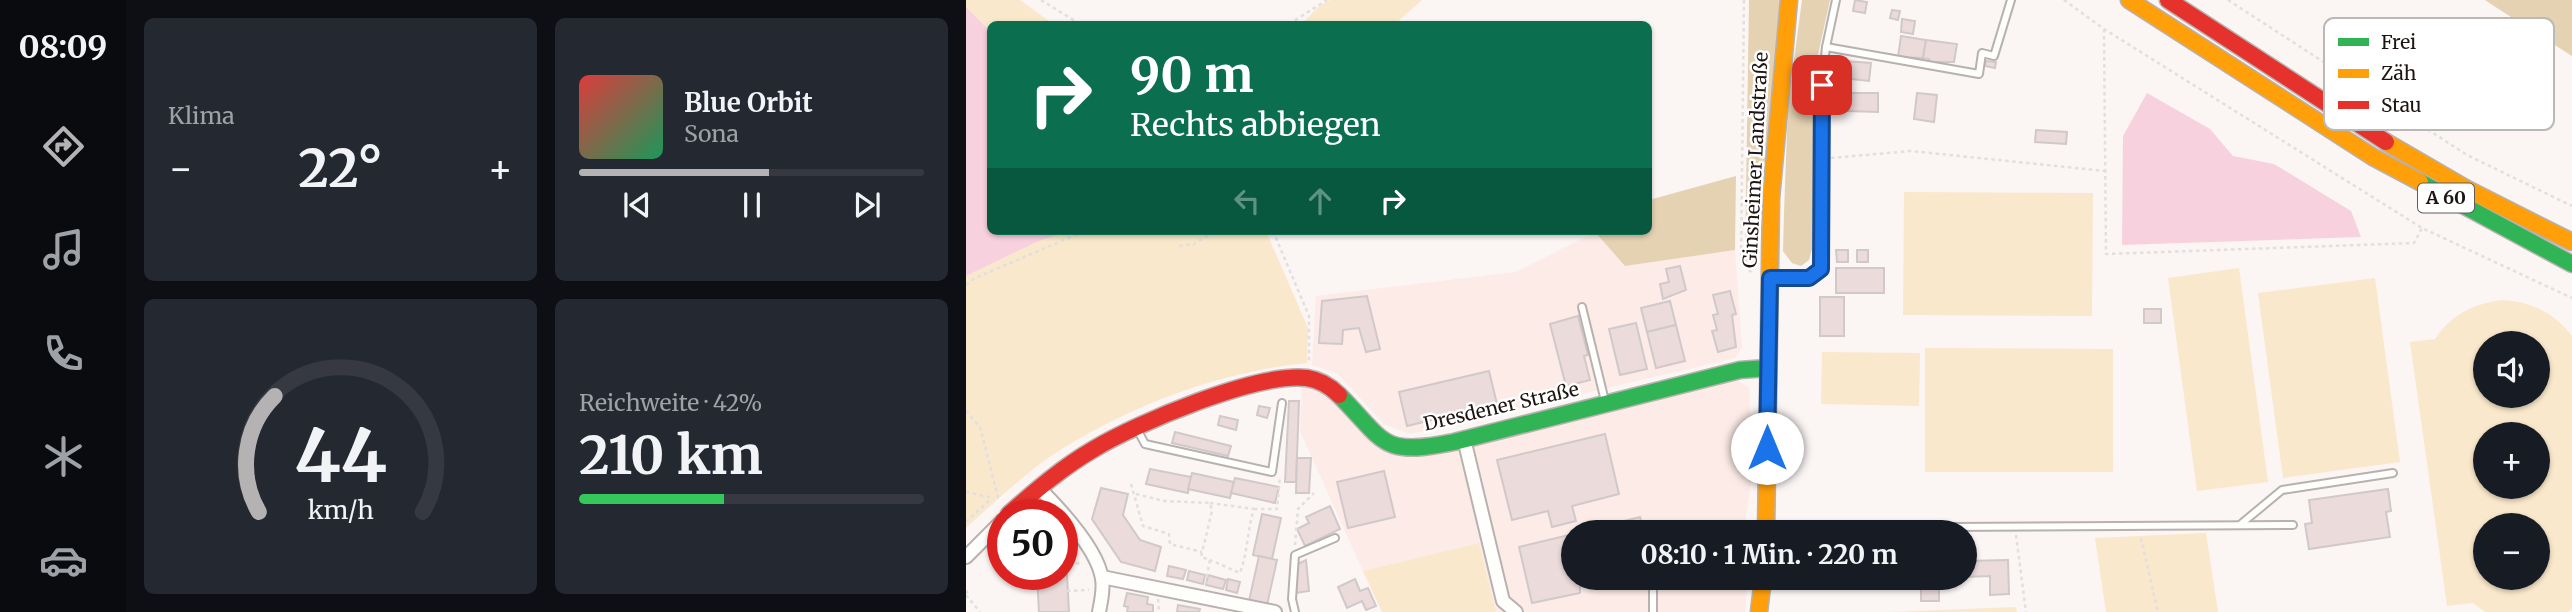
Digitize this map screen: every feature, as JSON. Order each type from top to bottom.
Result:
[{"type":"main road","name":"Ginsheimer Landstraße","points":[[1766,520],[1773,154],[1788,0]]},
{"type":"main road","name":"A 60","points":[[2129,0],[2324,125]]},
{"type":"main road","name":"A 60","points":[[2168,0],[2324,103]]},
{"type":"main road","name":"A 60","points":[[2331,130],[2373,157],[2572,264]]},
{"type":"main road","name":"A 60","points":[[2368,130],[2456,182],[2572,242]]},
{"type":"main road","name":"Dresdener Straße","points":[[1022,499],[1104,443],[1136,427],[1267,383],[1314,378],[1332,389],[1355,416],[1388,444],[1410,448],[1464,439],[1740,370],[1768,368]]},
{"type":"main road","points":[[1759,612],[1762,590]]},
{"type":"street","points":[[1464,439],[1503,601],[1516,612]]},
{"type":"street","points":[[1039,488],[1096,561],[1102,583],[1098,612]]},
{"type":"street","points":[[966,557],[987,536]]},
{"type":"street","points":[[1102,583],[1275,612]]},
{"type":"lane","points":[[1770,278],[1809,278],[1821,269],[1820,101],[1826,47],[1836,0]]},
{"type":"lane","points":[[1826,47],[1979,74],[1982,54],[1994,56],[2011,0]]},
{"type":"lane","points":[[1582,307],[1605,403]]},
{"type":"lane","points":[[1136,427],[1145,444],[1272,472],[1282,403]]},
{"type":"lane","points":[[2241,524],[2282,490],[2393,473]]},
{"type":"lane","points":[[1977,526],[2293,525]]},
{"type":"lane","points":[[1296,612],[1292,598],[1295,555],[1335,538]]},
{"type":"lane","points":[[1653,590],[1653,612]]},
{"type":"path","points":[[1041,0],[1075,21]]},
{"type":"path","points":[[1294,21],[1327,0]]},
{"type":"path","points":[[1744,0],[1741,262],[1753,274],[1770,278]]},
{"type":"path","points":[[2064,0],[2104,29],[2422,228],[2572,298]]},
{"type":"path","points":[[2228,0],[2324,62]]},
{"type":"path","points":[[2104,29],[2106,254],[2414,243],[2422,228]]},
{"type":"path","points":[[2428,130],[2467,155],[2572,206]]},
{"type":"path","points":[[1821,160],[1864,153],[1911,151],[2105,171]]},
{"type":"path","points":[[966,285],[975,278],[1041,247],[1074,235]]},
{"type":"path","points":[[1180,246],[1194,244],[1209,235]]},
{"type":"path","points":[[1275,235],[1309,316],[1309,368]]},
{"type":"path","points":[[966,411],[980,426],[998,499],[966,492]]},
{"type":"path","points":[[1136,494],[1164,501],[1277,509],[1281,477],[1272,472]]},
{"type":"path","points":[[1131,484],[1143,526],[1169,534],[1170,544],[1202,552]]},
{"type":"path","points":[[1295,555],[1297,509],[1314,493]]},
{"type":"path","points":[[966,522],[992,498]]},
{"type":"path","points":[[1210,503],[1212,510],[1201,557],[1240,573],[1246,549],[1245,535],[1254,509]]},
{"type":"path","points":[[2015,525],[2026,612]]},
{"type":"path","points":[[2141,538],[2158,612]]},
{"type":"path","points":[[1202,598],[1210,560]]},
{"type":"path","points":[[1078,563],[1096,561]]},
{"type":"path","points":[[1067,592],[1102,583]]},
{"type":"path","points":[[967,593],[980,612]]},
{"type":"shaded area","points":[[966,0],[1020,0],[1049,21],[987,21],[987,28],[966,7]]},
{"type":"shaded area","points":[[1330,0],[1422,0],[1398,21],[1305,21],[1319,6]]},
{"type":"shaded area","points":[[1749,0],[1781,0],[1757,262],[1753,268],[1745,260]]},
{"type":"shaded area","points":[[1802,0],[1830,0],[1816,64],[1812,249],[1809,260],[1801,266],[1792,263],[1783,251],[1788,105]]},
{"type":"shaded area","points":[[2485,0],[2572,0],[2572,56],[2554,44],[2554,18],[2513,18]]},
{"type":"shaded area","points":[[966,7],[987,28],[987,235],[1058,235],[1039,241],[966,276]]},
{"type":"shaded area","points":[[2147,93],[2210,129],[2233,156],[2274,164],[2351,211],[2361,237],[2122,245],[2123,136]]},
{"type":"shaded area","points":[[1736,176],[1735,250],[1625,266],[1598,235],[1652,235],[1652,199]]},
{"type":"shaded area","points":[[1904,192],[2093,193],[2092,316],[1903,315]]},
{"type":"shaded area","points":[[1058,235],[1268,235],[1308,328],[1307,363],[1212,381],[1121,416],[1065,447],[998,499],[987,499],[987,509],[966,528],[966,276],[1039,241]]},
{"type":"shaded area","points":[[1589,235],[1598,235],[1625,266],[1735,250],[1742,348],[1735,358],[1410,434],[1384,424],[1338,374],[1312,365],[1316,296],[1516,272]]},
{"type":"shaded area","points":[[2239,268],[2268,482],[2197,491],[2168,278]]},
{"type":"shaded area","points":[[2375,278],[2400,462],[2283,478],[2258,293]]},
{"type":"shaded area","points":[[2502,300],[2532,306],[2558,321],[2572,336],[2572,609],[2568,612],[2485,612],[2473,603],[2447,606],[2410,342],[2435,339],[2456,317],[2473,308]]},
{"type":"shaded area","points":[[1925,348],[2113,349],[2113,472],[1925,472]]},
{"type":"shaded area","points":[[1822,352],[1920,353],[1919,406],[1821,404]]},
{"type":"shaded area","points":[[1737,380],[1749,388],[1752,475],[1746,520],[1561,520],[1561,590],[1747,590],[1745,612],[1496,612],[1479,543],[1363,571],[1300,431],[1302,387],[1320,389],[1333,399],[1359,431],[1457,449]]},
{"type":"shaded area","points":[[2206,533],[2218,612],[2106,612],[2095,538]]},
{"type":"shaded area","points":[[1479,543],[1496,612],[1382,612],[1363,571]]},
{"type":"shaded area","points":[[2016,607],[2017,612],[1888,612]]},
{"type":"building","points":[[1855,0],[1867,2],[1865,13],[1853,11]]},
{"type":"building","points":[[1892,10],[1900,11],[1898,20],[1890,18]]},
{"type":"building","points":[[1902,19],[1915,21],[1913,34],[1901,32]]},
{"type":"building","points":[[1901,36],[1926,40],[1923,58],[1898,57]]},
{"type":"building","points":[[1926,40],[1957,44],[1954,62],[1929,62],[1929,59],[1923,58]]},
{"type":"building","points":[[1845,61],[1871,63],[1869,81],[1843,78]]},
{"type":"building","points":[[1986,61],[1996,62],[1995,68],[1985,66]]},
{"type":"building","points":[[1848,93],[1878,93],[1878,112],[1847,111]]},
{"type":"building","points":[[1917,93],[1937,95],[1934,122],[1914,119]]},
{"type":"building","points":[[2036,130],[2067,132],[2066,144],[2035,142]]},
{"type":"building","points":[[1836,250],[1848,250],[1848,262],[1837,262]]},
{"type":"building","points":[[1857,250],[1868,250],[1868,262],[1857,262]]},
{"type":"building","points":[[1680,266],[1686,290],[1663,299],[1660,284],[1669,282],[1666,269]]},
{"type":"building","points":[[1836,268],[1884,268],[1884,293],[1836,293]]},
{"type":"building","points":[[1730,291],[1736,314],[1732,315],[1736,347],[1718,352],[1712,331],[1717,330],[1713,315],[1718,314],[1713,295]]},
{"type":"building","points":[[1367,296],[1380,349],[1366,352],[1359,328],[1343,330],[1342,344],[1319,343],[1322,301]]},
{"type":"building","points":[[1820,297],[1844,297],[1844,336],[1820,336]]},
{"type":"building","points":[[1670,301],[1676,325],[1647,332],[1641,308]]},
{"type":"building","points":[[2144,309],[2161,309],[2161,323],[2144,323]]},
{"type":"building","points":[[1578,316],[1588,355],[1584,356],[1590,380],[1566,386],[1550,324]]},
{"type":"building","points":[[1636,323],[1647,369],[1620,375],[1609,329]]},
{"type":"building","points":[[1676,325],[1685,361],[1656,368],[1647,332]]},
{"type":"building","points":[[1489,371],[1497,404],[1407,426],[1399,392]]},
{"type":"building","points":[[1289,401],[1299,401],[1296,482],[1285,482]]},
{"type":"building","points":[[1259,406],[1270,408],[1267,418],[1257,415]]},
{"type":"building","points":[[1220,416],[1238,420],[1236,430],[1218,425]]},
{"type":"building","points":[[1175,432],[1231,446],[1228,456],[1172,443]]},
{"type":"building","points":[[1605,434],[1619,494],[1572,506],[1576,520],[1561,520],[1561,525],[1552,527],[1548,511],[1512,520],[1497,460]]},
{"type":"building","points":[[1297,458],[1311,458],[1309,493],[1296,493]]},
{"type":"building","points":[[1150,469],[1191,477],[1188,493],[1146,484]]},
{"type":"building","points":[[1384,471],[1395,517],[1348,528],[1337,482]]},
{"type":"building","points":[[1192,473],[1234,482],[1230,498],[1188,489]]},
{"type":"building","points":[[1235,478],[1279,487],[1275,503],[1231,493]]},
{"type":"building","points":[[1101,488],[1128,494],[1123,515],[1140,540],[1161,547],[1155,571],[1121,562],[1092,519]]},
{"type":"building","points":[[2388,489],[2391,511],[2386,512],[2390,537],[2309,549],[2305,524],[2312,523],[2309,500]]},
{"type":"building","points":[[1330,506],[1340,529],[1305,546],[1297,529],[1309,523],[1306,517]]},
{"type":"building","points":[[1262,514],[1281,518],[1272,559],[1253,555]]},
{"type":"building","points":[[1561,537],[1561,590],[1580,590],[1580,593],[1532,603],[1519,547]]},
{"type":"building","points":[[1259,556],[1277,560],[1267,605],[1249,601]]},
{"type":"building","points":[[1306,560],[1309,591],[1295,593],[1296,565]]},
{"type":"building","points":[[2008,560],[2009,594],[1990,595],[1990,576],[1977,577],[1977,561]]},
{"type":"building","points":[[1169,566],[1186,570],[1183,579],[1167,576]]},
{"type":"building","points":[[1189,571],[1205,575],[1203,584],[1187,580]]},
{"type":"building","points":[[1208,575],[1226,580],[1223,589],[1206,585]]},
{"type":"building","points":[[1228,579],[1240,582],[1237,593],[1226,590]]},
{"type":"building","points":[[1355,579],[1360,591],[1368,588],[1376,606],[1366,610],[1362,601],[1347,608],[1338,587]]},
{"type":"building","points":[[1038,590],[1068,590],[1069,612],[1039,612]]},
{"type":"building","points":[[1921,590],[1939,590],[1939,601],[1921,601]]},
{"type":"building","points":[[1127,593],[1148,597],[1147,604],[1153,605],[1153,612],[1127,612],[1128,607],[1124,606]]},
{"type":"building","points":[[1178,605],[1200,609],[1199,612],[1177,612]]},
{"type":"traffic: fast","points":[[2420,182],[2572,264]]},
{"type":"traffic: fast","points":[[1339,395],[1386,442],[1411,448],[1454,442],[1740,370],[1768,368]]},
{"type":"traffic: slow","points":[[1766,520],[1771,199],[1789,0]]},
{"type":"traffic: slow","points":[[2129,0],[2324,125]]},
{"type":"traffic: slow","points":[[2331,130],[2373,157],[2420,182]]},
{"type":"traffic: slow","points":[[2386,142],[2467,189],[2572,242]]},
{"type":"traffic: slow","points":[[1759,612],[1762,590]]},
{"type":"traffic: jam","points":[[2168,0],[2324,102]]},
{"type":"traffic: jam","points":[[2368,130],[2386,142]]},
{"type":"traffic: jam","points":[[1027,499],[1071,463],[1113,438],[1229,391],[1286,378],[1307,378],[1328,386],[1339,395]]},
{"type":"route","points":[[1767,448],[1770,278],[1809,278],[1821,269],[1822,85]]}]
